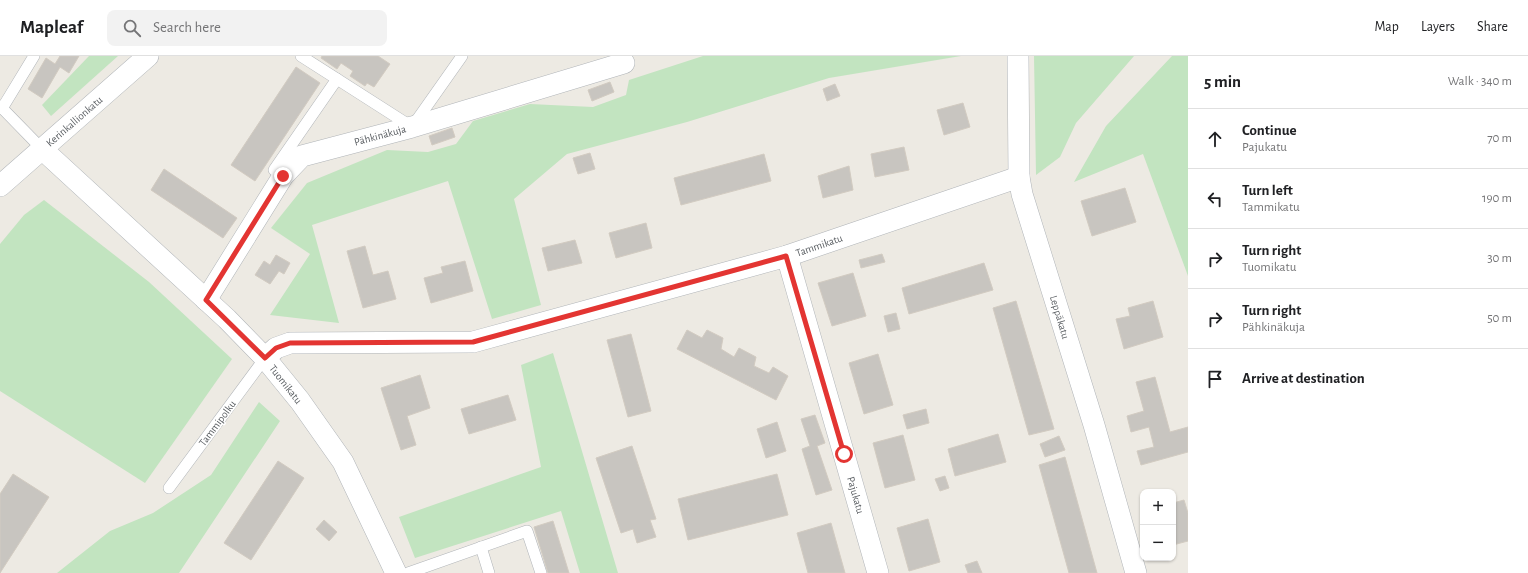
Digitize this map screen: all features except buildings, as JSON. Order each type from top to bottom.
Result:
[{"type":"street","name":"Kerinkallionkatu","points":[[0,186],[148,56]]},
{"type":"street","name":"Leppäkatu","points":[[1018,56],[1019,177],[1022,194],[1094,425],[1136,573]]},
{"type":"street","name":"Pähkinäkuja","points":[[206,300],[283,176],[302,156],[412,127],[625,60]]},
{"type":"street","name":"Tuomikatu","points":[[42,148],[206,300],[265,358],[300,401],[343,462],[396,573]]},
{"type":"street","name":"Tammikatu","points":[[265,358],[276,348],[290,343],[473,342],[786,256],[1019,177]]},
{"type":"street","name":"Pajukatu","points":[[786,256],[878,573]]},
{"type":"lane","points":[[34,56],[1,106],[42,148]]},
{"type":"lane","points":[[301,56],[412,127],[461,56]]},
{"type":"lane","points":[[283,176],[274,170],[337,79]]},
{"type":"lane","name":"Tammipolku","points":[[169,488],[265,358]]},
{"type":"lane","points":[[408,573],[435,569],[481,547],[527,531],[540,573]]},
{"type":"lane","points":[[481,547],[489,573]]},
{"type":"green space","points":[[89,56],[118,56],[51,116],[42,105]]},
{"type":"green space","points":[[703,56],[961,56],[829,78],[687,122],[567,154],[514,199],[541,305],[492,319],[448,181],[312,225],[339,323],[270,315],[310,254],[271,228],[307,183],[387,150],[428,152],[456,144],[473,121],[530,104],[593,107],[626,95],[629,80]]},
{"type":"green space","points":[[1034,56],[1134,56],[1076,123],[1060,157],[1036,175]]},
{"type":"green space","points":[[1172,56],[1188,56],[1188,276],[1143,154],[1074,182],[1106,126]]},
{"type":"green space","points":[[44,200],[149,282],[232,359],[145,483],[0,391],[0,244],[24,215]]},
{"type":"green space","points":[[553,353],[618,573],[580,573],[561,511],[415,558],[399,517],[541,467],[521,365]]},
{"type":"green space","points":[[259,402],[280,421],[179,573],[57,573],[110,531],[153,513],[211,475]]},
{"type":"route","points":[[283,176],[206,300],[265,358],[276,348],[290,343],[337,344],[473,342],[786,256],[844,454]]}]
